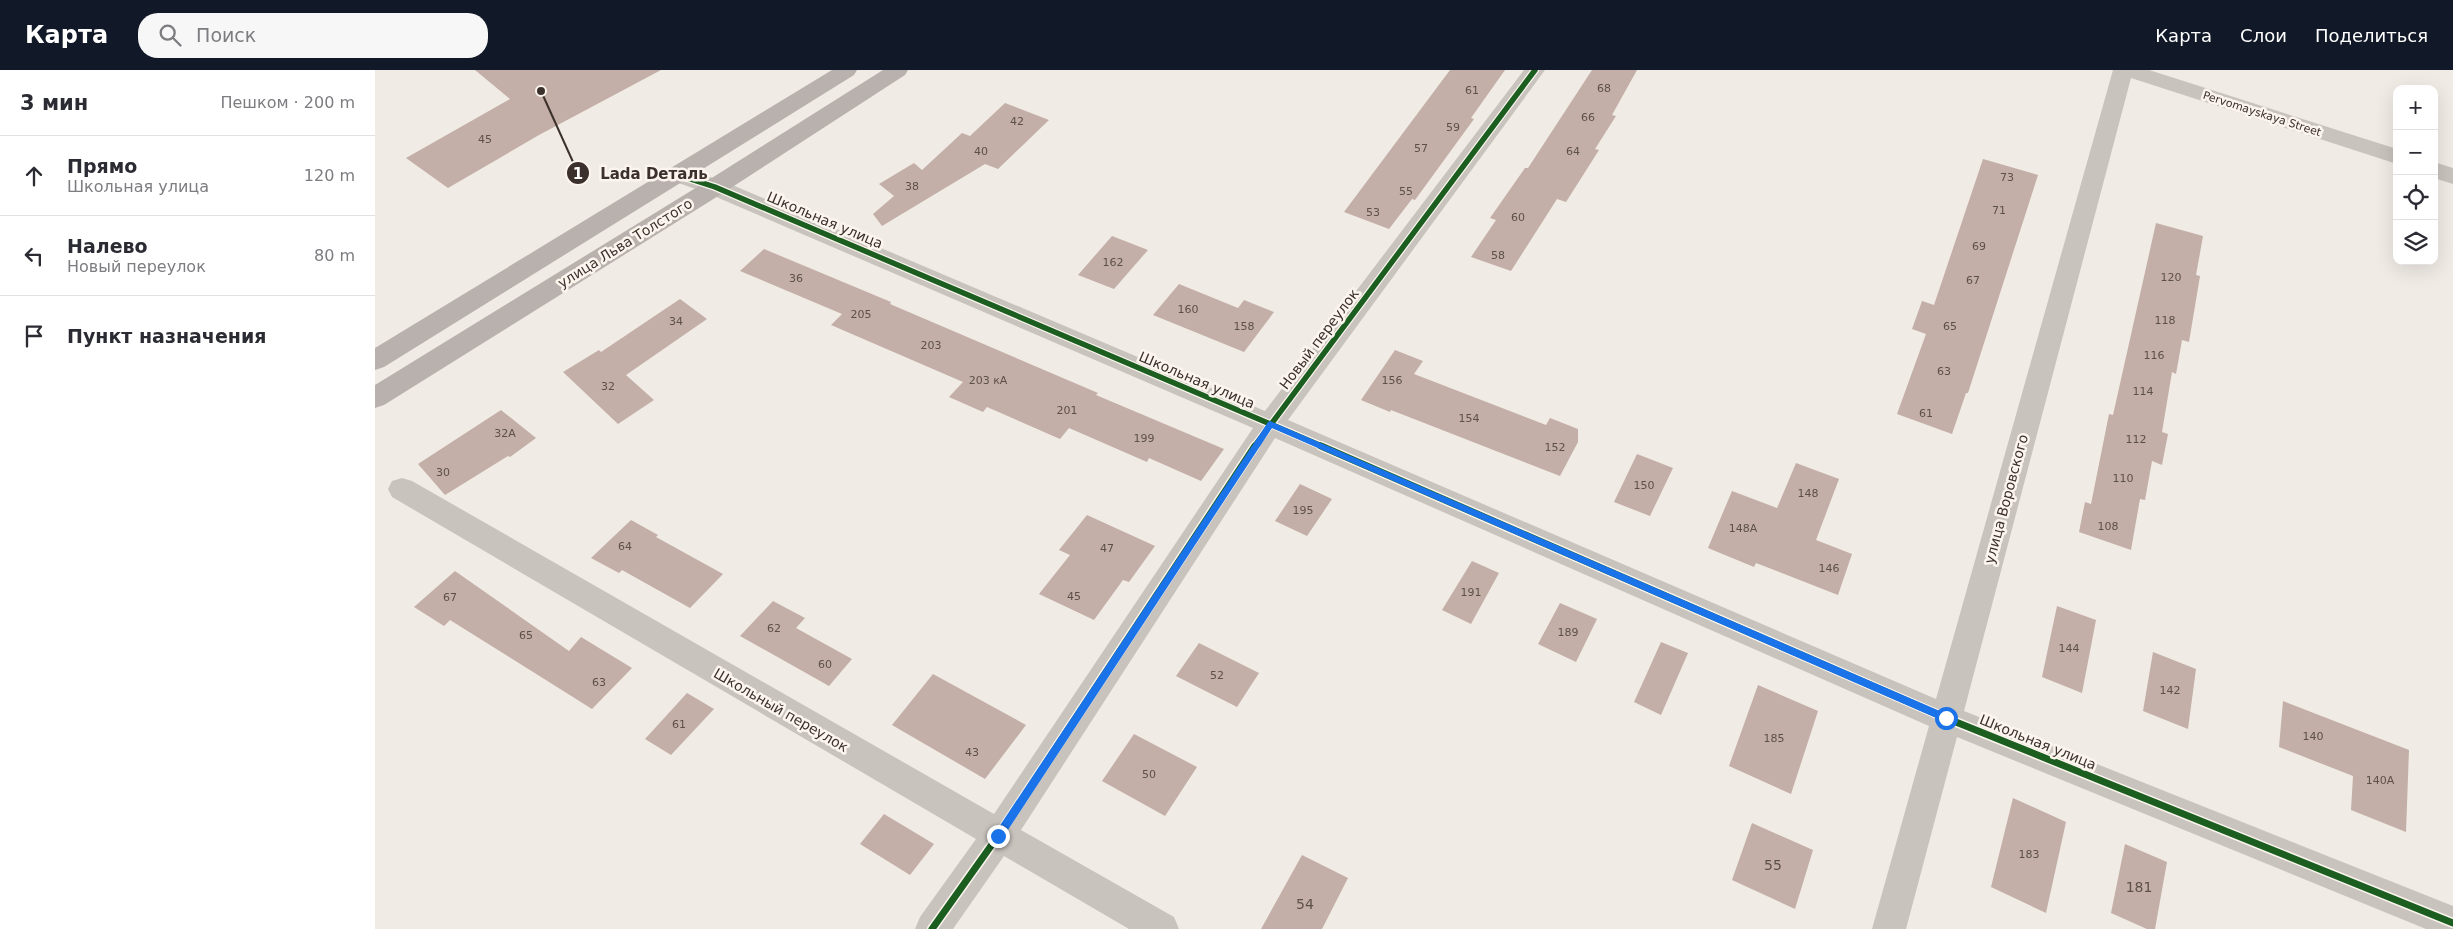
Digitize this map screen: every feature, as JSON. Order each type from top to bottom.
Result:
[{"type":"main road","points":[[375,360],[847,70]]},
{"type":"main road","name":"улица Льва Толстого","points":[[375,398],[715,187],[898,70]]},
{"type":"street","name":"Новый переулок","points":[[932,929],[998,836],[1270,424],[1535,70]]},
{"type":"street","name":"Pervomayskaya Street","points":[[2125,70],[2393,157]]},
{"type":"street","name":"улица Воровского","points":[[1889,929],[2125,70]]},
{"type":"street","points":[[2438,171],[2453,176]]},
{"type":"street","name":"Школьная улица","points":[[678,175],[715,187],[1270,424],[1946,718],[2453,923]]},
{"type":"street","name":"Школьный переулок","points":[[402,488],[998,836],[1162,929]]},
{"type":"building","points":[[475,70],[661,70],[539,135],[448,188],[406,158],[510,99]]},
{"type":"building","points":[[1450,70],[1505,70],[1471,118],[1474,119],[1415,200],[1412,199],[1389,229],[1344,212]]},
{"type":"building","points":[[1592,70],[1637,70],[1612,115],[1616,116],[1595,149],[1599,150],[1566,202],[1557,199],[1511,271],[1471,257],[1496,220],[1490,218],[1525,168],[1528,168]]},
{"type":"building","points":[[1005,103],[1049,120],[998,169],[985,164],[882,226],[873,214],[894,196],[879,184],[914,163],[922,170],[962,133],[970,136]]},
{"type":"building","points":[[1983,159],[2038,175],[1968,393],[1966,393],[1952,434],[1897,414],[1926,334],[1912,329],[1922,301],[1934,305]]},
{"type":"building","points":[[2156,223],[2203,236],[2196,275],[2200,276],[2189,342],[2182,340],[2176,374],[2172,372],[2162,432],[2168,434],[2162,465],[2152,461],[2145,500],[2140,499],[2131,550],[2079,532],[2085,502],[2091,504],[2109,414],[2113,415]]},
{"type":"building","points":[[1112,236],[1148,250],[1114,289],[1078,275]]},
{"type":"building","points":[[764,249],[891,302],[890,304],[1098,393],[1096,395],[1224,449],[1201,481],[1149,458],[1147,462],[1069,428],[1060,439],[987,407],[983,412],[949,397],[963,382],[831,325],[842,314],[740,271]]},
{"type":"building","points":[[1179,284],[1238,308],[1244,300],[1274,312],[1244,352],[1153,315]]},
{"type":"building","points":[[680,299],[707,319],[626,375],[654,400],[618,424],[563,372],[599,350],[601,352]]},
{"type":"building","points":[[1395,350],[1423,361],[1414,374],[1546,425],[1550,418],[1578,429],[1578,442],[1560,476],[1361,400]]},
{"type":"building","points":[[501,410],[536,438],[510,457],[508,456],[445,495],[418,464]]},
{"type":"building","points":[[1637,454],[1673,468],[1650,516],[1614,502]]},
{"type":"building","points":[[1796,463],[1839,479],[1816,540],[1852,554],[1838,595],[1756,563],[1754,567],[1708,548],[1732,491],[1777,508]]},
{"type":"building","points":[[1300,484],[1332,499],[1307,536],[1275,521]]},
{"type":"building","points":[[1087,515],[1155,546],[1129,582],[1123,580],[1094,620],[1039,594],[1070,555],[1059,550]]},
{"type":"building","points":[[631,520],[658,535],[656,537],[723,574],[690,608],[622,570],[619,573],[591,558]]},
{"type":"building","points":[[1472,561],[1499,573],[1471,624],[1442,610]]},
{"type":"building","points":[[455,571],[569,651],[581,637],[632,668],[592,709],[450,620],[444,626],[414,607]]},
{"type":"building","points":[[773,601],[805,618],[796,628],[852,659],[829,686],[740,636]]},
{"type":"building","points":[[1560,603],[1597,619],[1576,662],[1538,644]]},
{"type":"building","points":[[2057,606],[2096,620],[2082,693],[2042,677]]},
{"type":"building","points":[[1661,642],[1688,653],[1661,715],[1634,702]]},
{"type":"building","points":[[1199,643],[1259,673],[1237,707],[1176,676]]},
{"type":"building","points":[[2153,652],[2196,669],[2188,729],[2143,711]]},
{"type":"building","points":[[933,674],[1026,725],[985,779],[892,725]]},
{"type":"building","points":[[1758,685],[1818,711],[1791,794],[1729,766]]},
{"type":"building","points":[[687,693],[714,709],[671,755],[645,739]]},
{"type":"building","points":[[2283,701],[2409,750],[2406,832],[2351,810],[2353,776],[2279,747]]},
{"type":"building","points":[[1134,734],[1197,767],[1165,816],[1102,781]]},
{"type":"building","points":[[2013,798],[2066,822],[2046,913],[1991,887]]},
{"type":"building","points":[[884,814],[934,844],[910,875],[860,844]]},
{"type":"building","points":[[1752,823],[1813,850],[1795,909],[1732,880]]},
{"type":"building","points":[[2125,844],[2167,862],[2155,929],[2147,929],[2111,913]]},
{"type":"building","points":[[1302,855],[1348,878],[1322,929],[1261,929]]},
{"type":"cycle path","points":[[932,929],[998,836],[1270,424],[1535,70]]},
{"type":"cycle path","points":[[678,175],[715,187],[1270,424],[1946,718],[2453,923]]},
{"type":"place","name":"Lada Dеталь","points":[[541,91]]},
{"type":"route","points":[[998,836],[1270,424],[1946,718]]}]
